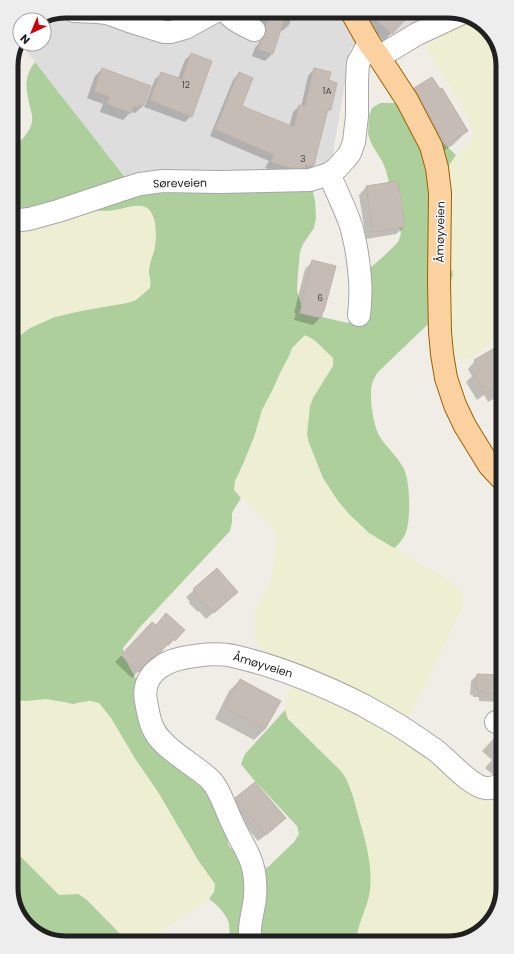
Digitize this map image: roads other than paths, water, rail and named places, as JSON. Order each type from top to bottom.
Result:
[{"type":"main road","name":"Åmøyveien","points":[[354,18],[407,100],[431,146],[437,168],[440,193],[440,332],[446,378],[455,405],[465,426],[496,467]]},
{"type":"street","points":[[121,18],[164,32],[171,32],[185,28],[203,18]]},
{"type":"street","points":[[233,18],[254,30]]},
{"type":"street","points":[[374,50],[417,34],[451,18]]},
{"type":"street","name":"Søreveien","points":[[18,220],[30,219],[58,211],[140,184],[164,181],[219,182],[310,180],[329,174],[347,157],[354,142],[357,116],[358,63],[374,50]]},
{"type":"street","points":[[329,174],[353,234],[361,285],[359,315]]},
{"type":"street","name":"Åmøyveien","points":[[250,935],[255,897],[254,872],[250,857],[231,821],[219,792],[213,783],[208,777],[160,739],[150,721],[145,697],[146,686],[153,672],[163,665],[171,661],[198,655],[229,655],[256,661],[298,675],[341,694],[393,721],[436,750],[471,782],[481,788],[496,786]]}]
